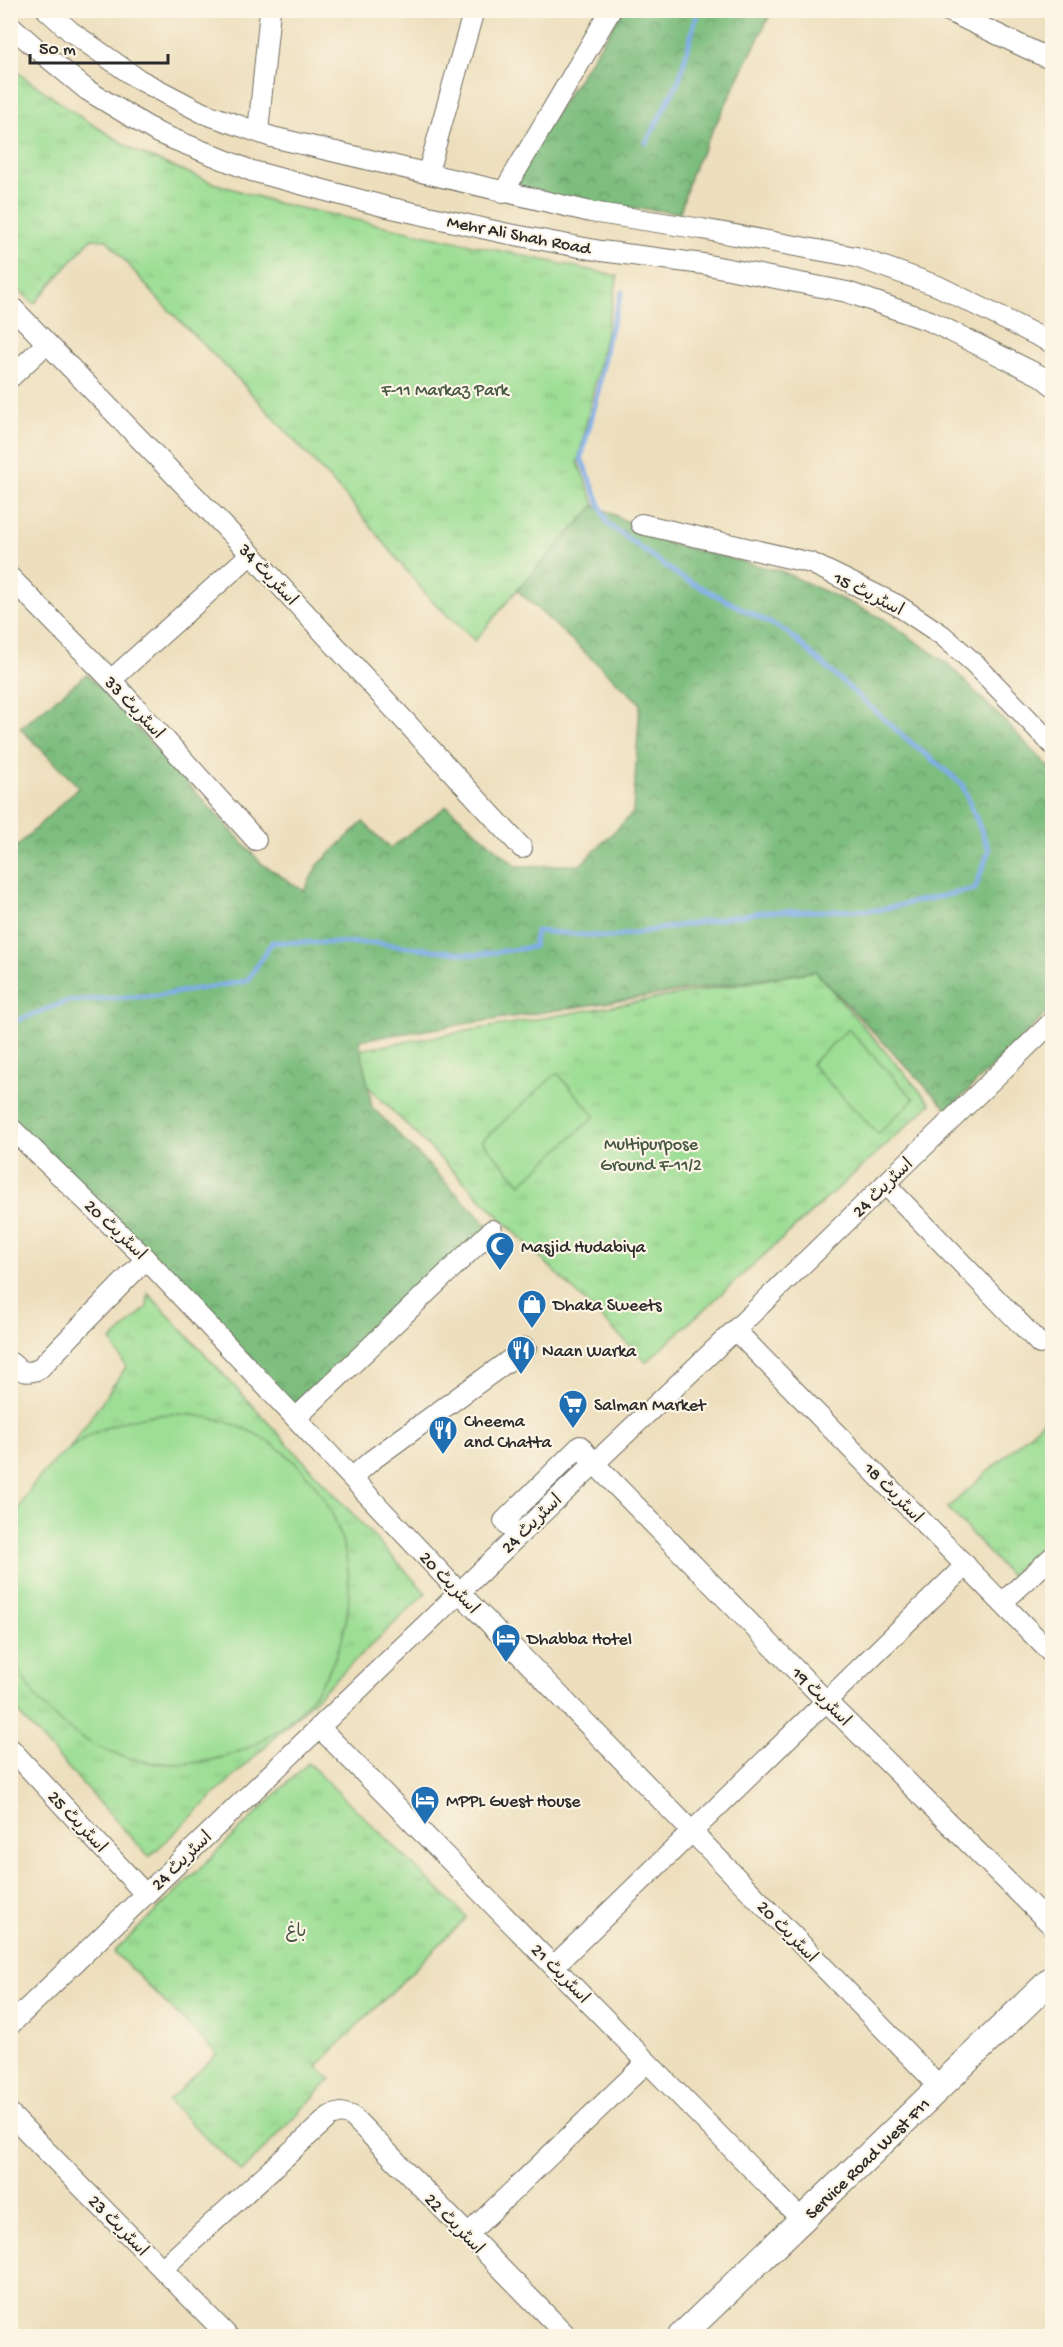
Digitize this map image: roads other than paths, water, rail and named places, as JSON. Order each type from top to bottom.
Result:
[{"type":"main road","name":"Service Road West F11","points":[[681,2337],[1053,1979]]},
{"type":"street","name":"Mehr Ali Shah Road","points":[[47,10],[70,31],[138,79],[203,113],[258,132],[428,172],[503,193],[591,212],[856,256],[938,286],[1053,343]]},
{"type":"street","points":[[258,132],[270,10]]},
{"type":"street","points":[[428,172],[474,10]]},
{"type":"street","points":[[503,193],[611,10]]},
{"type":"street","points":[[946,10],[1053,60]]},
{"type":"street","name":"Mehr Ali Shah Road","points":[[10,25],[87,90],[158,133],[252,171],[383,206],[504,233],[601,251],[704,264],[848,292],[930,321],[1041,376],[1053,385]]},
{"type":"street","name":"اسٹریٹ 34","points":[[10,305],[251,554],[522,848]]},
{"type":"street","points":[[10,378],[47,343]]},
{"type":"street","name":"اسٹریٹ 15","points":[[641,524],[811,563],[897,604],[942,635],[975,664],[1053,744]]},
{"type":"street","points":[[111,680],[251,554]]},
{"type":"street","name":"اسٹریٹ 33","points":[[10,577],[111,680],[256,840]]},
{"type":"street","name":"اسٹریٹ 24","points":[[10,2025],[885,1184],[1049,1032]]},
{"type":"street","name":"اسٹریٹ 20","points":[[10,1127],[146,1259],[459,1592],[941,2088]]},
{"type":"street","points":[[885,1184],[1040,1344]]},
{"type":"street","points":[[296,1418],[492,1230]]},
{"type":"street","points":[[10,1362],[24,1373],[31,1373],[39,1369],[146,1259]]},
{"type":"street","name":"اسٹریٹ 18","points":[[735,1330],[1053,1654]]},
{"type":"street","points":[[353,1477],[372,1460],[526,1348]]},
{"type":"street","name":"اسٹریٹ 19","points":[[594,1463],[825,1700],[1053,1926]]},
{"type":"street","points":[[1003,1602],[1053,1557]]},
{"type":"street","points":[[554,1966],[966,1565]]},
{"type":"street","name":"اسٹریٹ 21","points":[[319,1727],[802,2220]]},
{"type":"street","name":"اسٹریٹ 25","points":[[10,1748],[145,1894]]},
{"type":"street","points":[[467,2235],[646,2063]]},
{"type":"street","name":"اسٹریٹ 22","points":[[162,2269],[330,2116],[341,2113],[352,2116],[567,2337]]},
{"type":"street","name":"اسٹریٹ 23","points":[[10,2114],[228,2337]]},
{"type":"waterway","points":[[646,143],[679,80],[698,10]]},
{"type":"waterway","points":[[10,1023],[68,1001],[161,995],[247,981],[272,942],[377,943],[475,955],[533,947],[536,931],[611,937],[762,912],[877,910],[975,889],[989,850],[962,784],[902,735],[787,632],[679,576],[608,524],[581,458],[597,397],[607,341],[622,292]]},
{"type":"place","name":"Masjid Hudabiya","points":[[500,1272]]},
{"type":"place","name":"Dhaka Sweets","points":[[532,1330]]},
{"type":"place","name":"Naan Warka","points":[[521,1376]]},
{"type":"place","name":"Salman Market","points":[[573,1430]]},
{"type":"place","name":"Cheema and Chatta","points":[[443,1456]]},
{"type":"place","name":"Dhabba Hotel","points":[[506,1664]]},
{"type":"place","name":"MPPL Guest House","points":[[425,1826]]},
{"type":"park label","name":"F-11 Markaz Park","points":[[445,389]]},
{"type":"park label","name":"Multipurpose Ground F-11/2","points":[[651,1153]]},
{"type":"park label","name":"باغ","points":[[296,1930]]}]
